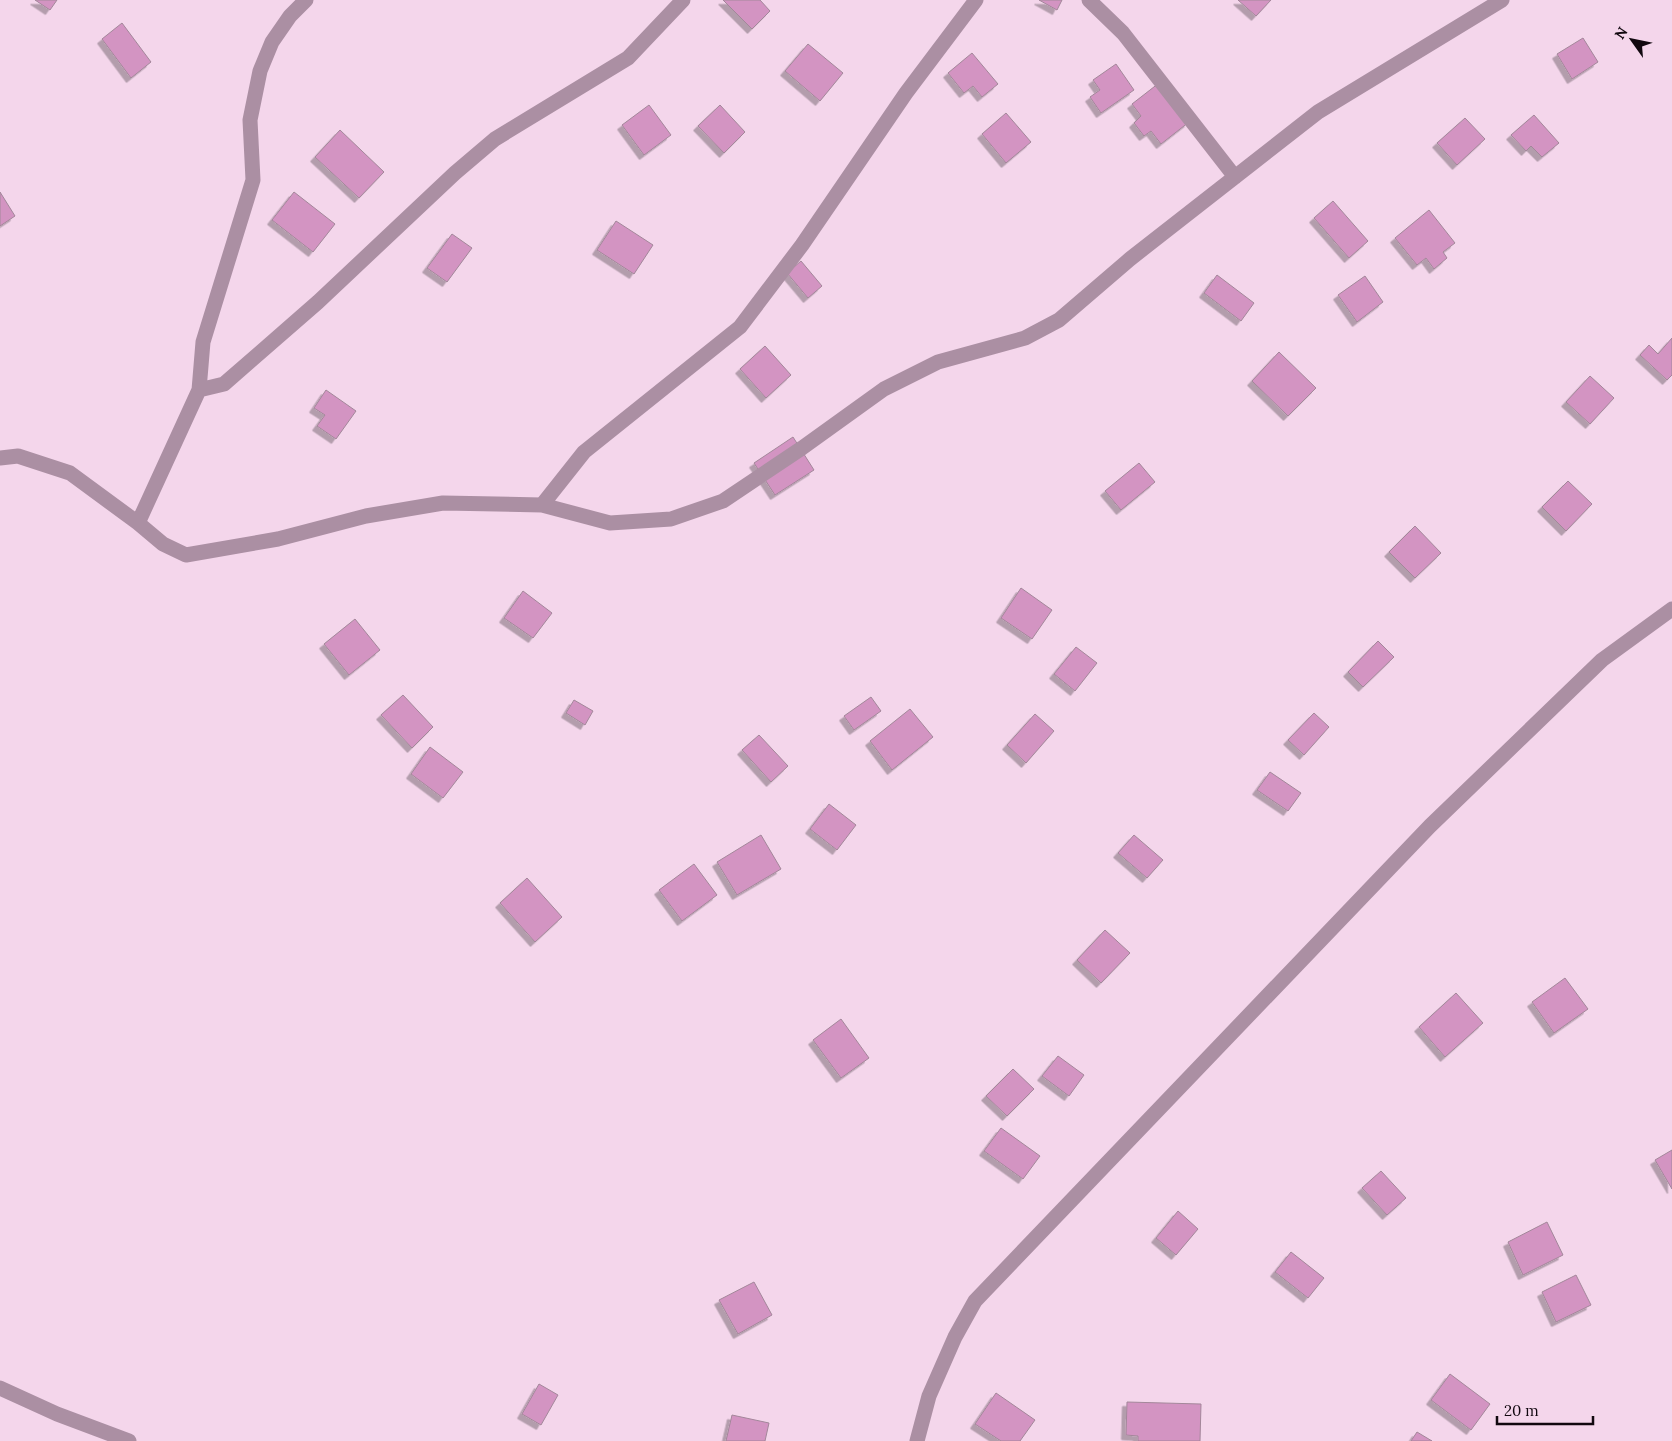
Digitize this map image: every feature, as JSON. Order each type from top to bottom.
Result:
[{"type":"street","points":[[138,523],[199,390],[203,342],[253,180],[250,120],[260,71],[272,42],[290,16],[306,0]]},
{"type":"street","points":[[199,390],[224,384],[318,302],[455,173],[495,139],[628,58],[683,0]]},
{"type":"street","points":[[542,506],[584,452],[740,327],[802,245],[906,93],[976,0]]},
{"type":"street","points":[[1088,0],[1122,33],[1235,177]]},
{"type":"street","points":[[0,458],[18,456],[70,473],[138,523],[163,544],[186,555],[278,539],[366,516],[443,503],[542,506],[610,523],[671,519],[723,500],[802,448],[884,389],[938,362],[1025,338],[1059,320],[1130,259],[1318,112],[1502,0]]},
{"type":"street","points":[[917,1441],[929,1396],[955,1338],[975,1301],[1430,826],[1602,660],[1672,609]]},
{"type":"street","points":[[0,1388],[57,1414],[129,1441]]},
{"type":"building","points":[[35,0],[57,0],[50,10]]},
{"type":"building","points":[[723,0],[760,0],[770,11],[752,29]]},
{"type":"building","points":[[1039,0],[1062,0],[1057,10]]},
{"type":"building","points":[[1238,0],[1271,0],[1256,16]]},
{"type":"building","points":[[122,23],[151,62],[131,78],[102,39]]},
{"type":"building","points":[[1583,38],[1598,62],[1572,79],[1557,54]]},
{"type":"building","points":[[808,44],[843,73],[820,101],[785,71]]},
{"type":"building","points":[[972,53],[998,84],[982,97],[973,86],[964,93],[948,73]]},
{"type":"building","points":[[1116,64],[1134,90],[1101,113],[1090,97],[1100,90],[1093,80]]},
{"type":"building","points":[[1159,83],[1189,122],[1161,144],[1151,131],[1144,136],[1134,123],[1141,116],[1132,104]]},
{"type":"building","points":[[649,105],[671,135],[644,155],[622,125]]},
{"type":"building","points":[[720,105],[745,132],[724,153],[698,126]]},
{"type":"building","points":[[1006,113],[1031,142],[1006,163],[982,134]]},
{"type":"building","points":[[1534,115],[1559,143],[1542,157],[1531,146],[1526,151],[1511,135]]},
{"type":"building","points":[[1465,118],[1485,139],[1457,165],[1437,143]]},
{"type":"building","points":[[340,130],[384,172],[359,198],[315,157]]},
{"type":"building","points":[[0,192],[15,216],[0,226]]},
{"type":"building","points":[[294,192],[335,224],[313,252],[272,220]]},
{"type":"building","points":[[1333,201],[1368,241],[1349,258],[1314,218]]},
{"type":"building","points":[[1429,210],[1455,243],[1443,252],[1447,258],[1434,269],[1426,258],[1417,265],[1395,238]]},
{"type":"building","points":[[616,221],[653,245],[634,274],[597,250]]},
{"type":"building","points":[[452,234],[472,248],[447,282],[427,268]]},
{"type":"building","points":[[801,261],[822,286],[808,298],[787,273]]},
{"type":"building","points":[[1217,275],[1254,303],[1241,321],[1204,293]]},
{"type":"building","points":[[1365,276],[1383,302],[1357,322],[1338,295]]},
{"type":"building","points":[[1672,338],[1672,375],[1667,380],[1640,355],[1649,345],[1658,354]]},
{"type":"building","points":[[765,346],[791,375],[766,398],[740,369]]},
{"type":"building","points":[[1279,352],[1316,388],[1288,416],[1252,381]]},
{"type":"building","points":[[1590,376],[1614,398],[1590,424],[1566,402]]},
{"type":"building","points":[[326,390],[356,411],[336,439],[317,426],[325,415],[314,408]]},
{"type":"building","points":[[793,437],[814,470],[775,495],[754,463]]},
{"type":"building","points":[[1139,463],[1155,482],[1121,510],[1105,491]]},
{"type":"building","points":[[1568,481],[1592,504],[1566,531],[1542,507]]},
{"type":"building","points":[[1415,526],[1441,553],[1415,578],[1389,552]]},
{"type":"building","points":[[1021,588],[1052,610],[1032,639],[1001,618]]},
{"type":"building","points":[[523,591],[552,613],[533,638],[504,618]]},
{"type":"building","points":[[355,619],[380,650],[349,675],[324,644]]},
{"type":"building","points":[[1378,641],[1394,657],[1363,687],[1348,672]]},
{"type":"building","points":[[1076,647],[1097,663],[1075,691],[1054,674]]},
{"type":"building","points":[[403,695],[433,727],[412,748],[381,715]]},
{"type":"building","points":[[871,697],[881,711],[854,730],[844,716]]},
{"type":"building","points":[[574,700],[593,711],[585,725],[566,713]]},
{"type":"building","points":[[910,709],[933,737],[892,770],[870,741]]},
{"type":"building","points":[[1314,713],[1329,727],[1304,755],[1288,740]]},
{"type":"building","points":[[1035,714],[1054,731],[1026,763],[1007,745]]},
{"type":"building","points":[[759,735],[788,766],[771,782],[742,750]]},
{"type":"building","points":[[430,747],[463,772],[443,798],[411,774]]},
{"type":"building","points":[[1270,772],[1301,793],[1288,811],[1257,790]]},
{"type":"building","points":[[829,804],[856,825],[837,850],[810,829]]},
{"type":"building","points":[[761,835],[781,869],[737,895],[717,862]]},
{"type":"building","points":[[1134,835],[1163,860],[1147,878],[1118,853]]},
{"type":"building","points":[[694,864],[717,895],[682,921],[659,890]]},
{"type":"building","points":[[527,878],[562,917],[535,942],[500,903]]},
{"type":"building","points":[[1105,930],[1130,953],[1101,983],[1077,960]]},
{"type":"building","points":[[1565,978],[1588,1009],[1554,1033],[1532,1002]]},
{"type":"building","points":[[1456,993],[1483,1023],[1445,1057],[1419,1027]]},
{"type":"building","points":[[841,1019],[869,1058],[841,1078],[813,1040]]},
{"type":"building","points":[[1058,1056],[1084,1075],[1069,1096],[1042,1076]]},
{"type":"building","points":[[1013,1069],[1034,1089],[1007,1116],[986,1096]]},
{"type":"building","points":[[1001,1128],[1040,1156],[1023,1179],[984,1151]]},
{"type":"building","points":[[1672,1150],[1672,1189],[1655,1160]]},
{"type":"building","points":[[1381,1171],[1406,1198],[1387,1215],[1362,1188]]},
{"type":"building","points":[[1178,1211],[1198,1229],[1176,1255],[1156,1238]]},
{"type":"building","points":[[1547,1222],[1563,1255],[1523,1275],[1508,1242]]},
{"type":"building","points":[[1291,1252],[1324,1278],[1308,1298],[1275,1272]]},
{"type":"building","points":[[1576,1275],[1591,1305],[1556,1322],[1542,1292]]},
{"type":"building","points":[[754,1282],[772,1315],[738,1334],[719,1300]]},
{"type":"building","points":[[1450,1374],[1490,1404],[1471,1430],[1431,1400]]},
{"type":"building","points":[[539,1384],[558,1395],[541,1425],[522,1414]]},
{"type":"building","points":[[996,1393],[1035,1420],[1020,1441],[1001,1441],[975,1424]]},
{"type":"building","points":[[1127,1402],[1201,1404],[1200,1441],[1138,1441],[1138,1436],[1126,1435]]},
{"type":"building","points":[[732,1415],[769,1423],[765,1441],[726,1441]]},
{"type":"building","points":[[1417,1432],[1432,1441],[1411,1441]]}]
